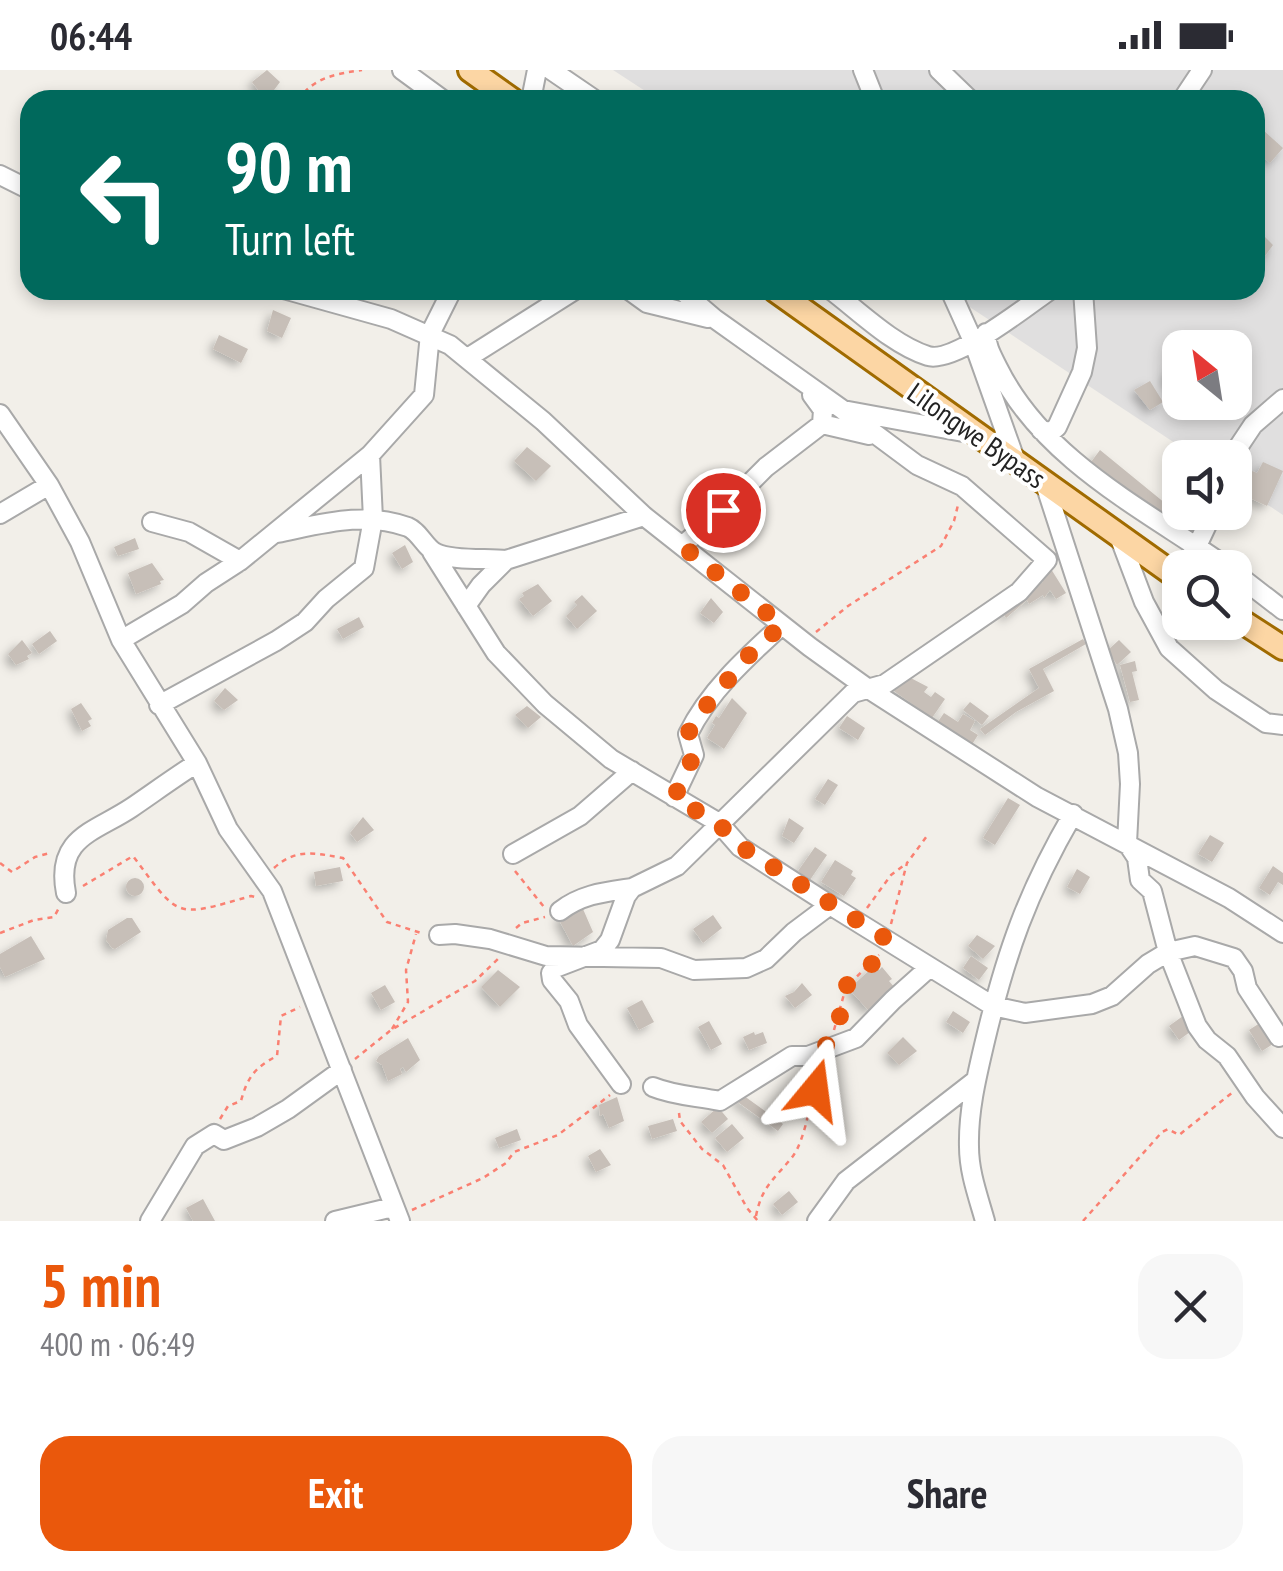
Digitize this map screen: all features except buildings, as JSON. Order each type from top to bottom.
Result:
[{"type":"main road","points":[[470,70],[498,90]]},
{"type":"main road","name":"Lilongwe Bypass","points":[[789,300],[1017,465],[1162,563]]},
{"type":"main road","points":[[1252,628],[1283,648]]},
{"type":"street","points":[[402,70],[429,90]]},
{"type":"street","points":[[551,70],[580,90]]},
{"type":"street","points":[[939,70],[960,90]]},
{"type":"street","points":[[327,300],[430,334],[468,358],[644,516],[867,688],[968,755],[1230,898],[1283,934]]},
{"type":"street","points":[[121,640],[182,604],[370,456],[424,395],[430,334],[447,300]]},
{"type":"street","points":[[468,358],[559,300]]},
{"type":"street","points":[[643,300],[715,319]]},
{"type":"street","points":[[560,910],[596,893],[632,888],[677,866],[853,693],[884,684],[1019,592],[1047,560],[962,486],[917,465],[693,300]]},
{"type":"street","points":[[844,300],[899,341],[932,357],[950,354],[1035,300]]},
{"type":"street","points":[[956,300],[987,347],[1010,394],[1040,430],[1121,498],[1203,550]]},
{"type":"street","points":[[1040,430],[1050,432],[1057,427],[1082,372],[1087,338],[1083,300]]},
{"type":"street","points":[[980,337],[1017,465]]},
{"type":"street","points":[[682,546],[766,467],[822,424],[823,410],[806,386]]},
{"type":"street","points":[[1243,440],[1253,425],[1283,399]]},
{"type":"street","points":[[843,410],[974,434]]},
{"type":"street","points":[[0,414],[50,485],[80,542],[121,640],[197,763],[228,829],[272,890],[397,1213],[335,1221]]},
{"type":"street","points":[[822,424],[879,437]]},
{"type":"street","points":[[159,704],[305,622],[326,598],[364,568],[373,519],[370,456]]},
{"type":"street","points":[[1045,484],[1124,738],[1130,784],[1128,843],[1137,858],[1140,880],[1152,891],[1168,952],[1196,1026],[1283,1128]]},
{"type":"street","points":[[0,514],[50,485]]},
{"type":"street","points":[[432,552],[450,558],[506,560],[644,516]]},
{"type":"street","points":[[273,534],[354,518],[413,528],[496,653],[545,704],[612,759],[718,823],[740,846],[993,1006],[1025,1013],[1092,1004],[1112,996],[1168,952],[1195,946],[1234,958],[1247,988],[1278,1037]]},
{"type":"street","points":[[152,522],[188,532],[240,561]]},
{"type":"street","points":[[1195,550],[1205,530]]},
{"type":"street","points":[[1119,536],[1144,602],[1169,648],[1216,690],[1266,723],[1283,725]]},
{"type":"street","points":[[466,606],[506,560]]},
{"type":"street","points":[[1252,586],[1283,610]]},
{"type":"street","points":[[674,798],[694,755],[688,734],[696,718],[750,654],[782,625]]},
{"type":"street","points":[[66,893],[64,863],[76,844],[97,824],[129,809],[197,763]]},
{"type":"street","points":[[513,854],[580,816],[632,772]]},
{"type":"street","points":[[985,1221],[971,1172],[968,1144],[976,1080],[993,1006],[1024,906],[1073,814]]},
{"type":"street","points":[[621,1084],[578,1024],[551,973],[602,950],[632,888]]},
{"type":"street","points":[[440,935],[490,939],[546,956],[660,958],[694,970],[746,968],[766,959],[830,905]]},
{"type":"street","points":[[652,1087],[675,1096],[720,1101],[792,1056],[824,1051],[856,1038],[930,967]]},
{"type":"street","points":[[150,1221],[195,1146],[214,1134],[224,1140],[257,1128],[342,1070]]},
{"type":"street","points":[[817,1221],[846,1181],[976,1080]]},
{"type":"path","points":[[307,90],[328,76],[362,70]]},
{"type":"path","points":[[810,647],[816,630],[941,546],[954,521],[962,486]]},
{"type":"path","points":[[858,921],[891,874],[907,863],[926,836]]},
{"type":"path","points":[[0,863],[12,872],[70,841],[76,844]]},
{"type":"path","points":[[262,880],[289,855],[307,851],[343,858],[387,922],[416,934],[440,935]]},
{"type":"path","points":[[490,939],[522,923],[552,915],[513,868],[513,854]]},
{"type":"path","points":[[0,932],[54,917],[66,893],[133,856],[168,904],[180,909],[194,911],[250,896],[275,902]]},
{"type":"path","points":[[757,1218],[760,1194],[796,1152],[815,1090],[812,1068],[838,1026],[846,986],[883,950],[907,863]]},
{"type":"path","points":[[391,1030],[408,1002],[406,970],[416,934]]},
{"type":"path","points":[[342,1070],[391,1030],[476,981],[510,946]]},
{"type":"path","points":[[214,1134],[228,1106],[240,1101],[252,1073],[277,1056],[280,1016],[314,1000]]},
{"type":"path","points":[[1083,1221],[1162,1132],[1168,1129],[1179,1135],[1246,1080]]},
{"type":"path","points":[[397,1213],[420,1208],[483,1178],[506,1163],[514,1152],[570,1127],[621,1084]]},
{"type":"path","points":[[675,1096],[680,1121],[702,1149],[723,1164],[747,1208],[757,1218]]},
{"type":"shaded area","points":[[613,70],[1283,70],[1283,515],[1252,494],[1252,440],[1170,440],[959,300],[1265,300],[1265,90],[644,90]]},
{"type":"route","points":[[723,510],[682,546],[782,625],[750,654],[696,718],[688,734],[694,755],[674,798],[718,823],[740,846],[885,938],[883,950],[874,962],[846,986],[838,1026],[812,1068],[815,1090]]}]
